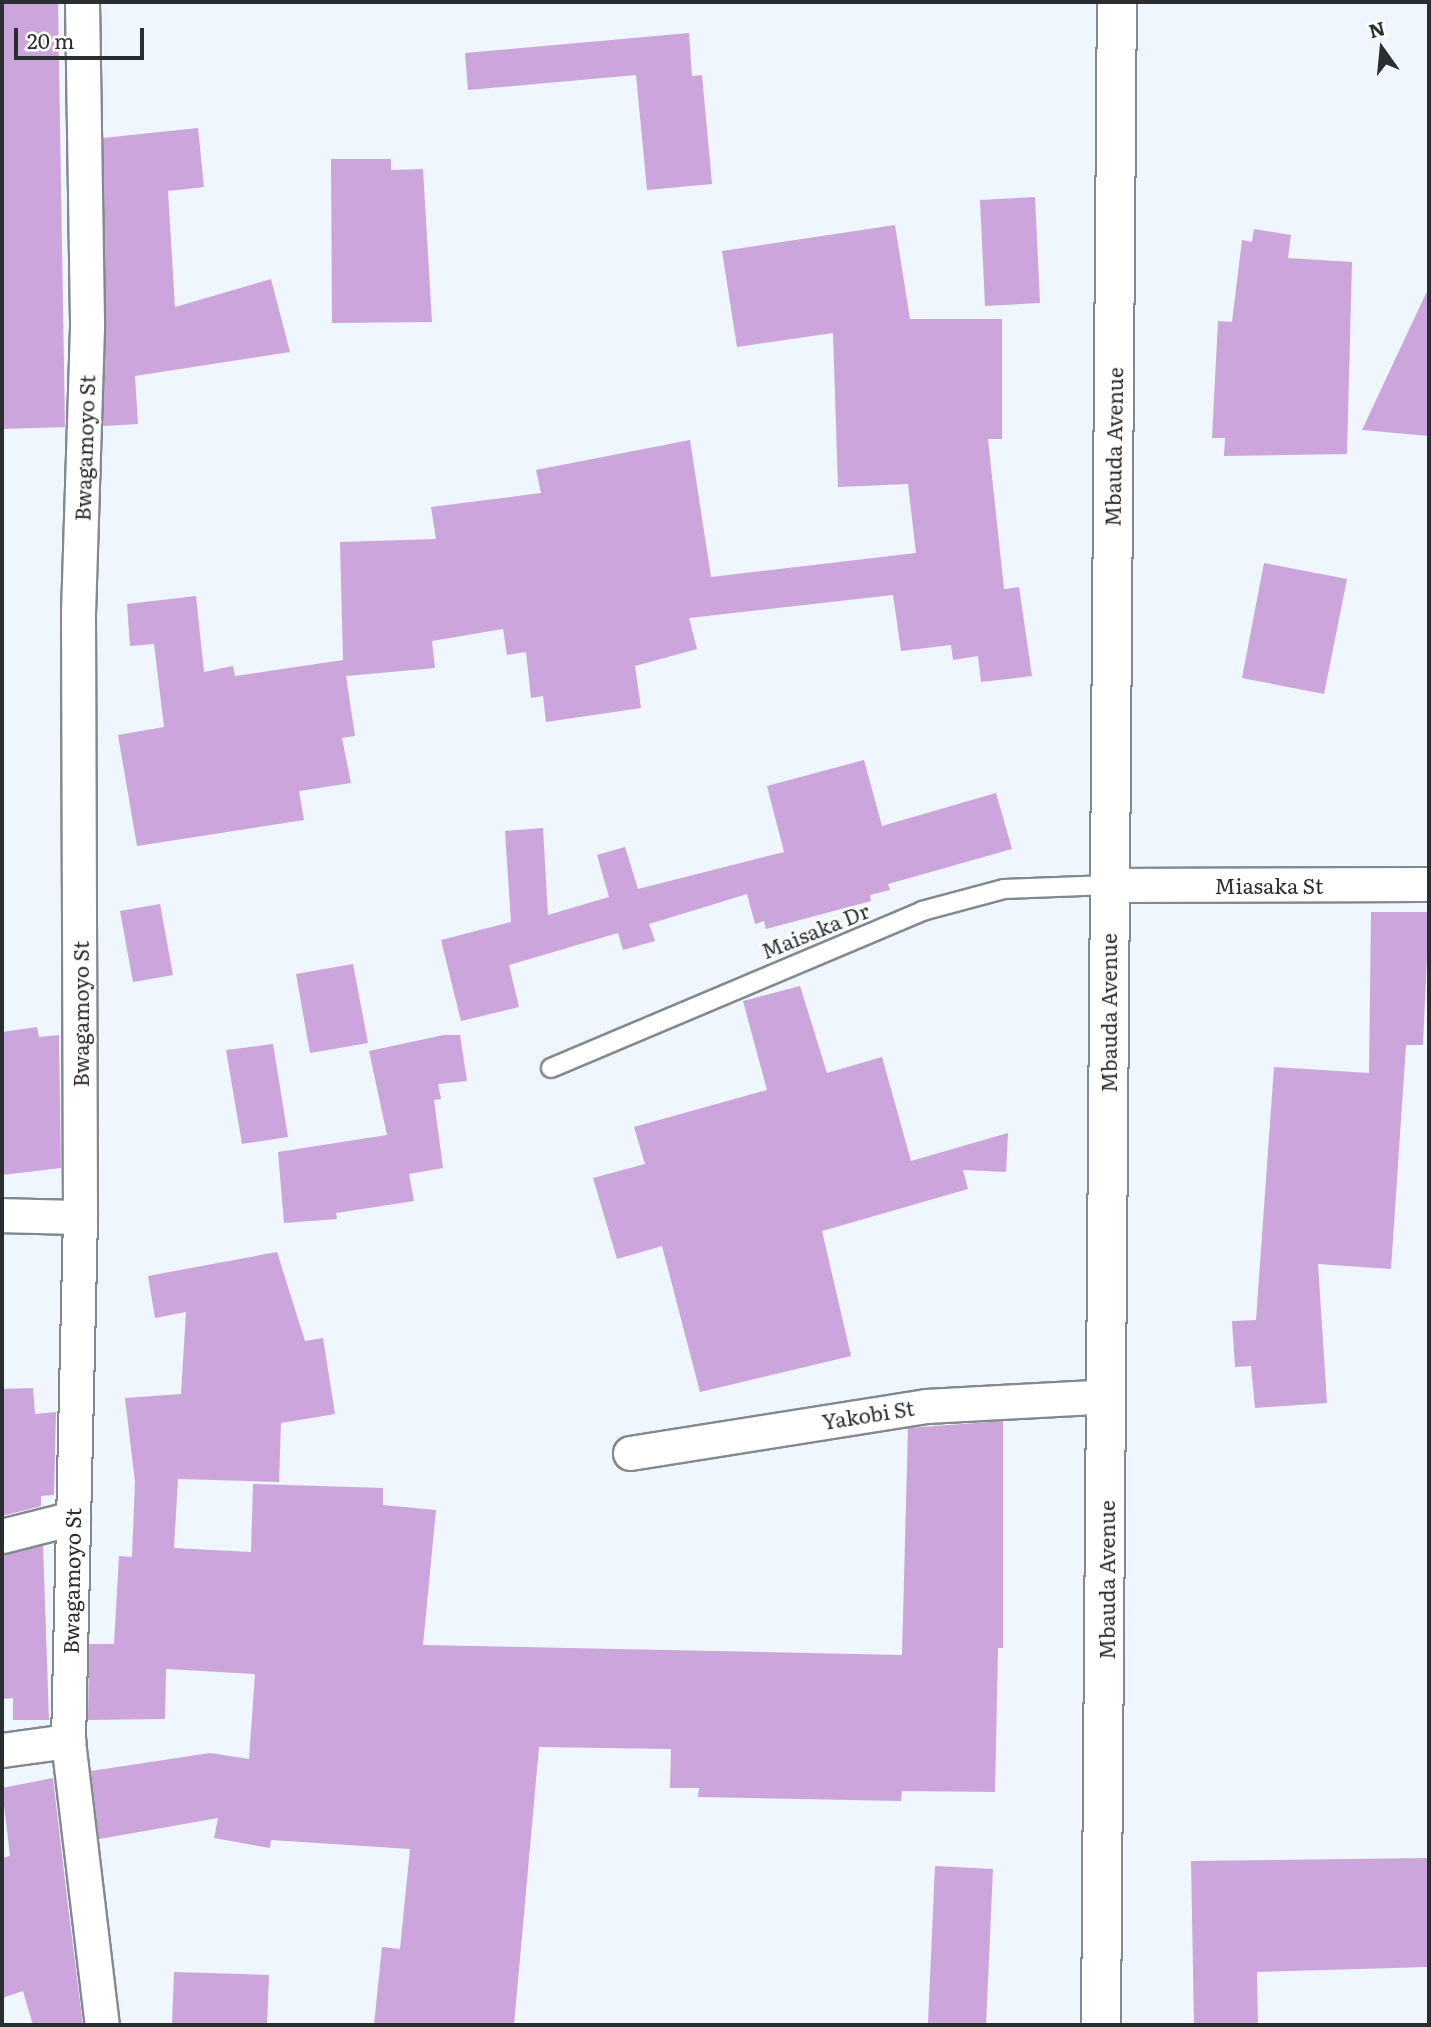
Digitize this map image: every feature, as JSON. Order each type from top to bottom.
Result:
[{"type":"street","name":"Bwagamoyo St","points":[[82,2],[87,327],[78,613],[80,1217],[68,1741],[102,2025]]},
{"type":"street","name":"Mbauda Avenue","points":[[1101,2025],[1117,2]]},
{"type":"street","name":"Miasaka St","points":[[1108,885],[1429,884]]},
{"type":"street","points":[[2,1215],[80,1217]]},
{"type":"street","name":"Yakobi St","points":[[630,1453],[926,1406],[1108,1396]]},
{"type":"street","points":[[2,1536],[73,1518]]},
{"type":"street","points":[[2,1750],[68,1741]]},
{"type":"lane","name":"Maisaka Dr","points":[[551,1068],[922,911],[1004,889],[1108,885]]},
{"type":"building","points":[[2,2],[58,2],[65,427],[2,429]]},
{"type":"building","points":[[689,33],[692,76],[702,75],[712,184],[647,190],[636,75],[468,90],[465,53]]},
{"type":"building","points":[[198,128],[204,187],[168,191],[175,307],[271,279],[290,352],[135,376],[138,424],[103,426],[103,138]]},
{"type":"building","points":[[331,159],[391,159],[391,170],[423,169],[432,322],[332,323]]},
{"type":"building","points":[[1035,197],[1040,303],[985,306],[980,200]]},
{"type":"building","points":[[895,225],[910,319],[1002,319],[1002,439],[988,439],[1004,589],[1019,587],[1032,676],[981,682],[978,656],[953,660],[951,645],[901,651],[893,595],[689,618],[697,649],[635,666],[641,708],[546,722],[543,696],[531,698],[526,652],[507,655],[503,629],[432,641],[435,668],[346,676],[355,736],[342,738],[351,783],[299,791],[304,820],[137,846],[118,735],[164,727],[154,644],[130,646],[127,604],[196,596],[204,672],[233,666],[235,676],[343,660],[340,542],[436,539],[431,507],[541,493],[536,470],[690,440],[711,577],[916,553],[908,484],[838,487],[833,333],[737,347],[722,251]]},
{"type":"building","points":[[1254,229],[1291,235],[1288,258],[1352,262],[1347,454],[1224,456],[1225,438],[1212,438],[1218,321],[1232,322],[1242,240],[1252,242]]},
{"type":"building","points":[[1429,287],[1429,436],[1362,430]]},
{"type":"building","points":[[1264,563],[1347,579],[1324,694],[1242,678]]},
{"type":"building","points":[[864,760],[882,826],[996,793],[1012,849],[888,884],[890,890],[870,895],[871,901],[766,929],[764,921],[755,924],[747,894],[649,924],[655,941],[623,950],[618,933],[509,965],[519,1007],[461,1021],[441,940],[511,922],[505,831],[543,828],[548,915],[609,897],[597,855],[625,847],[638,889],[784,852],[767,786]]},
{"type":"building","points":[[160,904],[173,975],[133,982],[120,911]]},
{"type":"building","points":[[1371,912],[1429,912],[1423,1045],[1406,1045],[1391,1269],[1318,1264],[1327,1403],[1255,1408],[1251,1366],[1235,1367],[1232,1321],[1256,1320],[1274,1067],[1369,1073]]},
{"type":"building","points":[[353,964],[368,1043],[310,1053],[296,974]]},
{"type":"building","points":[[800,986],[827,1073],[882,1057],[911,1161],[1008,1133],[1006,1172],[963,1170],[968,1189],[822,1231],[851,1356],[700,1392],[662,1246],[617,1259],[593,1178],[645,1164],[634,1127],[767,1090],[743,1001]]},
{"type":"building","points":[[37,1027],[39,1037],[59,1035],[61,1168],[2,1175],[2,1032]]},
{"type":"building","points":[[444,1035],[460,1035],[467,1081],[438,1084],[441,1099],[434,1100],[443,1168],[409,1174],[414,1201],[336,1213],[337,1219],[284,1223],[278,1152],[387,1135],[369,1051]]},
{"type":"building","points":[[273,1044],[288,1137],[242,1144],[226,1050]]},
{"type":"building","points":[[277,1252],[305,1341],[323,1338],[335,1414],[281,1423],[279,1482],[178,1479],[174,1548],[251,1552],[253,1484],[383,1488],[383,1505],[436,1510],[423,1645],[902,1655],[908,1428],[1003,1421],[1003,1648],[998,1648],[995,1792],[902,1791],[901,1801],[698,1797],[699,1788],[670,1788],[671,1749],[539,1747],[514,2025],[374,2025],[382,1947],[400,1949],[410,1849],[271,1840],[270,1848],[214,1838],[218,1818],[99,1839],[91,1771],[210,1753],[249,1759],[255,1674],[166,1669],[165,1719],[88,1720],[89,1644],[114,1644],[119,1556],[132,1557],[135,1482],[125,1398],[181,1394],[186,1312],[155,1318],[148,1276]]},
{"type":"building","points":[[33,1388],[35,1414],[56,1412],[54,1495],[41,1496],[41,1506],[2,1516],[2,1389]]},
{"type":"building","points":[[43,1545],[49,1720],[13,1720],[13,1698],[2,1699],[2,1555]]},
{"type":"building","points":[[53,1778],[83,2025],[33,2025],[23,1991],[2,1998],[2,1858],[10,1856],[2,1788]]},
{"type":"building","points":[[1429,1858],[1429,1967],[1257,1972],[1258,2025],[1194,2025],[1191,1861]]},
{"type":"building","points":[[935,1866],[993,1869],[986,2025],[928,2023]]},
{"type":"building","points":[[174,1972],[269,1975],[267,2025],[172,2025]]}]
